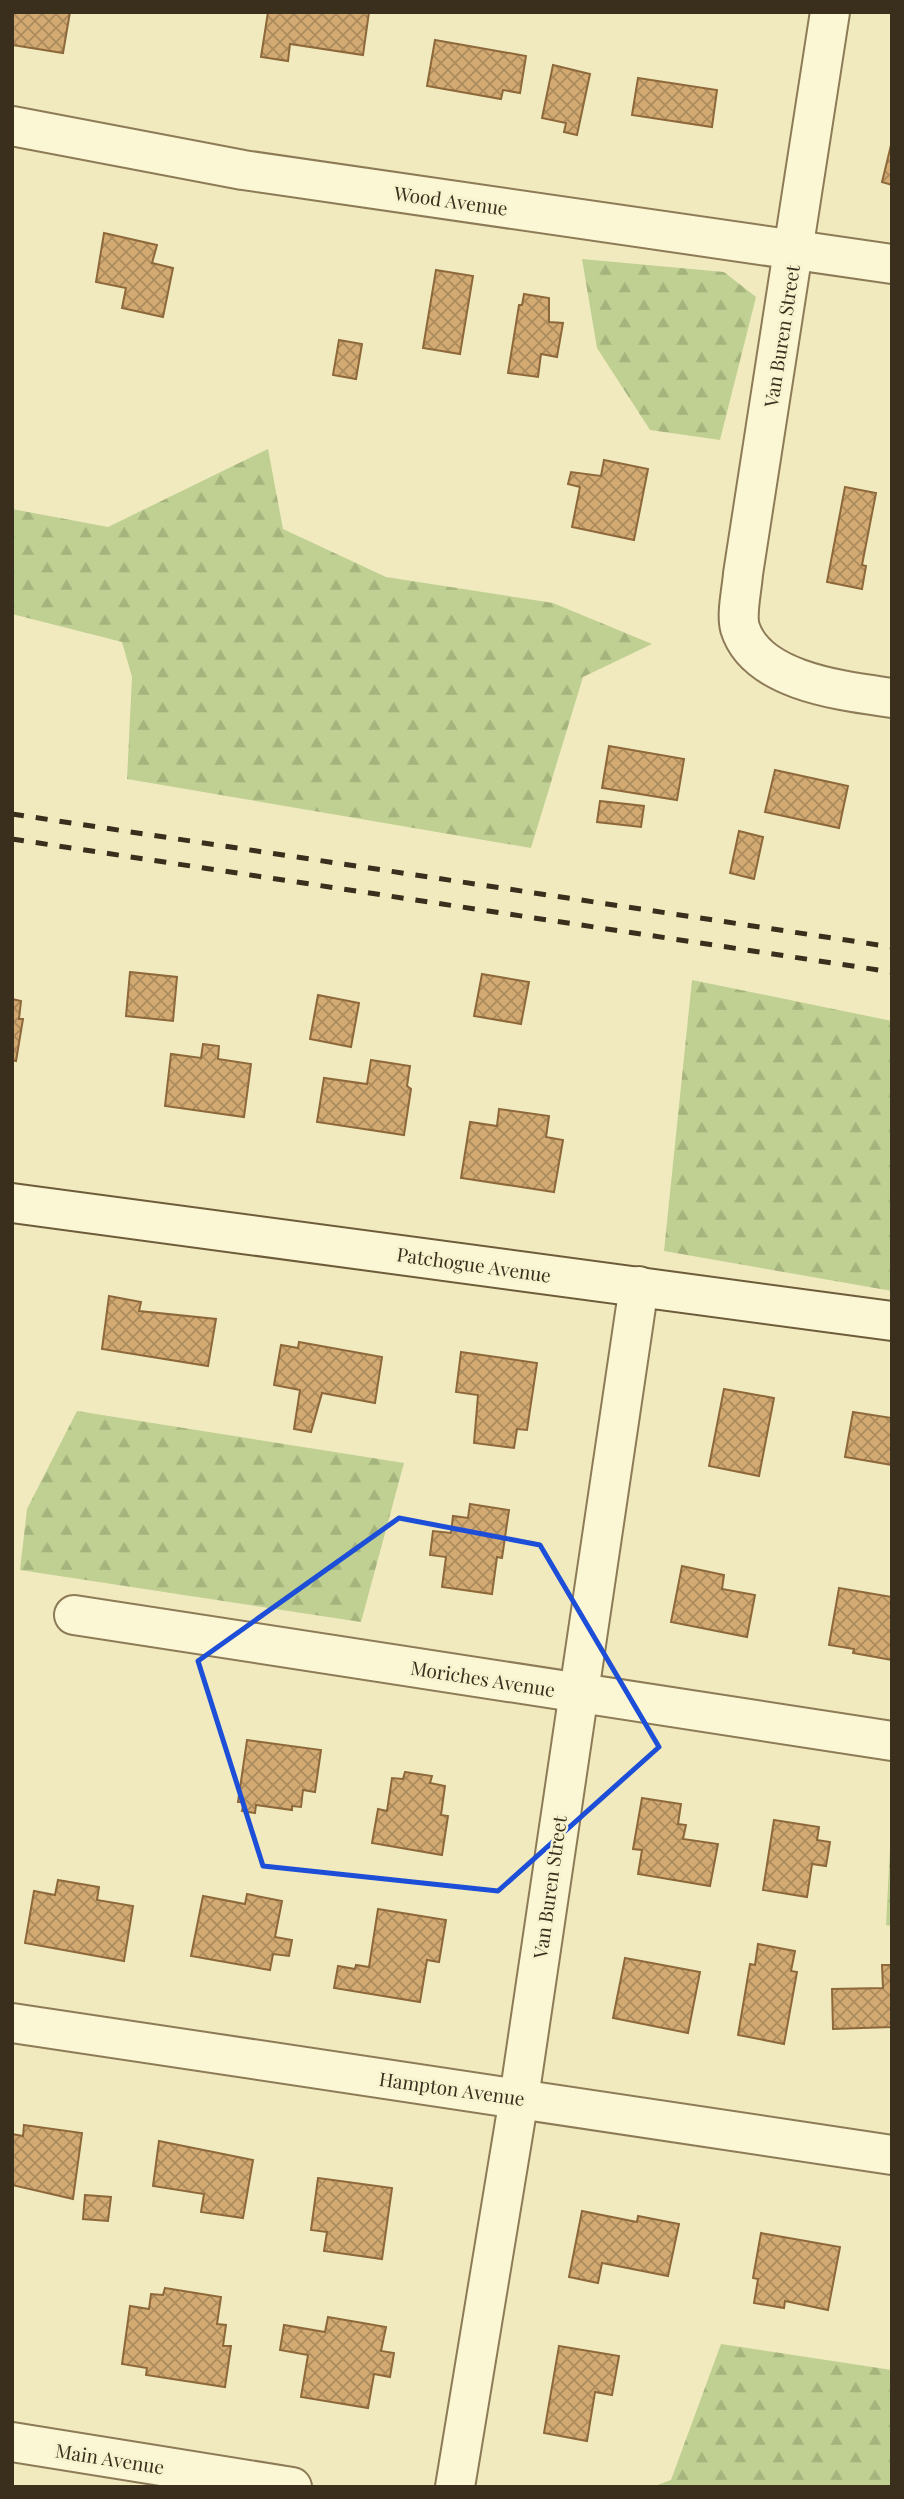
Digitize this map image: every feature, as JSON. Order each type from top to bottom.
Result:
[{"type":"street","name":"Van Buren Street","points":[[830,12],[796,249],[743,574],[740,627],[755,656],[792,676],[828,687],[892,698]]},
{"type":"street","name":"Wood Avenue","points":[[12,126],[243,170],[892,264]]},
{"type":"street","name":"Patchogue Avenue","points":[[12,1203],[892,1321]]},
{"type":"street","name":"Van Buren Street","points":[[455,2487],[519,2098],[639,1286]]},
{"type":"street","name":"Moriches Avenue","points":[[74,1615],[892,1741]]},
{"type":"street","name":"Hampton Avenue","points":[[12,2023],[892,2155]]},
{"type":"street","name":"Main Avenue","points":[[12,2442],[292,2487]]},
{"type":"highlighted area","points":[[399,1518],[540,1545],[659,1747],[498,1891],[263,1866],[198,1661]]},
{"type":"green space","points":[[582,259],[724,272],[756,297],[720,440],[650,430],[597,348]]},
{"type":"green space","points":[[268,449],[283,529],[386,577],[553,603],[652,644],[583,677],[531,848],[127,779],[132,677],[122,642],[12,614],[12,509],[108,527]]},
{"type":"green space","points":[[692,980],[892,1021],[892,1291],[664,1251]]},
{"type":"green space","points":[[77,1411],[404,1463],[361,1622],[20,1570],[27,1509]]},
{"type":"green space","points":[[892,1809],[892,1926],[886,1925]]},
{"type":"green space","points":[[721,2344],[892,2370],[892,2487],[652,2487],[671,2480]]},
{"type":"building","points":[[12,12],[70,12],[63,53],[12,45]]},
{"type":"building","points":[[268,12],[369,12],[363,55],[290,44],[288,61],[261,57]]},
{"type":"building","points":[[435,40],[526,56],[520,93],[503,90],[501,99],[427,86]]},
{"type":"building","points":[[553,65],[590,74],[577,135],[564,132],[566,123],[542,118]]},
{"type":"building","points":[[638,78],[717,90],[712,127],[632,115]]},
{"type":"building","points":[[892,141],[892,185],[882,182]]},
{"type":"building","points":[[104,233],[157,245],[152,263],[173,268],[163,317],[122,308],[126,288],[96,282]]},
{"type":"building","points":[[436,270],[473,276],[460,354],[423,348]]},
{"type":"building","points":[[524,294],[549,298],[549,322],[563,323],[557,357],[541,354],[538,377],[508,373],[519,305],[522,305]]},
{"type":"building","points":[[339,340],[362,344],[356,379],[333,375]]},
{"type":"building","points":[[604,460],[648,469],[634,540],[572,527],[580,487],[568,484],[571,472],[601,476]]},
{"type":"building","points":[[845,487],[876,493],[862,565],[866,566],[862,589],[827,582]]},
{"type":"building","points":[[609,746],[684,759],[677,800],[602,788]]},
{"type":"building","points":[[775,770],[848,786],[839,828],[765,812]]},
{"type":"building","points":[[600,801],[644,806],[641,827],[597,822]]},
{"type":"building","points":[[739,831],[763,837],[754,879],[730,873]]},
{"type":"building","points":[[130,972],[177,977],[173,1021],[126,1016]]},
{"type":"building","points":[[482,974],[529,982],[521,1024],[474,1016]]},
{"type":"building","points":[[318,995],[359,1003],[351,1047],[310,1039]]},
{"type":"building","points":[[12,999],[21,1001],[19,1019],[23,1019],[16,1061],[12,1060]]},
{"type":"building","points":[[203,1044],[219,1046],[218,1059],[251,1064],[244,1117],[165,1106],[171,1054],[201,1058]]},
{"type":"building","points":[[371,1060],[410,1066],[407,1086],[411,1089],[404,1135],[317,1122],[324,1078],[367,1084]]},
{"type":"building","points":[[499,1109],[549,1116],[546,1137],[563,1140],[554,1192],[461,1178],[470,1122],[497,1126]]},
{"type":"building","points":[[109,1296],[141,1302],[139,1311],[216,1319],[208,1366],[102,1349]]},
{"type":"building","points":[[299,1342],[382,1357],[375,1403],[322,1393],[311,1432],[294,1429],[300,1390],[274,1385],[281,1345],[298,1348]]},
{"type":"building","points":[[461,1352],[537,1363],[527,1430],[517,1429],[514,1448],[474,1443],[478,1395],[456,1392]]},
{"type":"building","points":[[724,1389],[774,1398],[759,1476],[709,1466]]},
{"type":"building","points":[[853,1412],[892,1418],[892,1465],[845,1457]]},
{"type":"building","points":[[470,1504],[509,1510],[502,1558],[497,1557],[492,1594],[442,1587],[446,1557],[430,1555],[433,1531],[451,1533],[453,1516],[468,1518]]},
{"type":"building","points":[[682,1566],[724,1575],[722,1589],[755,1595],[747,1637],[671,1622]]},
{"type":"building","points":[[839,1588],[892,1597],[892,1660],[853,1653],[854,1649],[829,1645]]},
{"type":"building","points":[[247,1740],[321,1750],[315,1792],[303,1790],[301,1807],[292,1806],[292,1810],[256,1805],[255,1813],[242,1811],[244,1802],[238,1802]]},
{"type":"building","points":[[405,1772],[432,1776],[430,1783],[445,1786],[441,1815],[448,1816],[442,1855],[372,1843],[378,1809],[387,1811],[392,1778],[403,1779]]},
{"type":"building","points":[[642,1798],[681,1804],[678,1824],[686,1825],[683,1839],[718,1844],[710,1886],[638,1874],[642,1850],[633,1849]]},
{"type":"building","points":[[774,1820],[819,1827],[817,1840],[830,1842],[826,1866],[812,1864],[807,1897],[763,1890]]},
{"type":"building","points":[[58,1880],[99,1887],[97,1900],[133,1906],[124,1961],[25,1943],[34,1891],[55,1895]]},
{"type":"building","points":[[247,1894],[282,1901],[275,1937],[292,1940],[289,1956],[273,1954],[270,1970],[191,1956],[203,1896],[245,1904]]},
{"type":"building","points":[[378,1909],[446,1920],[439,1962],[427,1960],[420,2002],[334,1988],[338,1966],[355,1969],[356,1965],[369,1967]]},
{"type":"building","points":[[758,1944],[795,1951],[791,1971],[797,1972],[784,2044],[738,2035],[750,1964],[755,1965]]},
{"type":"building","points":[[625,1958],[700,1972],[688,2033],[613,2018]]},
{"type":"building","points":[[882,1965],[892,1965],[892,2027],[833,2029],[832,1989],[883,1988]]},
{"type":"building","points":[[24,2125],[82,2133],[73,2199],[12,2185],[12,2134],[23,2136]]},
{"type":"building","points":[[159,2141],[253,2160],[243,2218],[201,2212],[204,2194],[153,2186]]},
{"type":"building","points":[[318,2178],[392,2188],[382,2259],[324,2251],[327,2232],[311,2230]]},
{"type":"building","points":[[85,2195],[111,2197],[108,2221],[83,2219]]},
{"type":"building","points":[[582,2211],[637,2222],[638,2216],[679,2224],[668,2276],[602,2263],[598,2283],[569,2277]]},
{"type":"building","points":[[761,2233],[840,2247],[828,2310],[785,2301],[784,2308],[754,2303],[758,2279],[753,2278]]},
{"type":"building","points":[[165,2288],[221,2297],[217,2324],[226,2325],[223,2346],[231,2346],[225,2387],[146,2375],[147,2368],[122,2364],[130,2306],[149,2309],[151,2294],[163,2295]]},
{"type":"building","points":[[328,2317],[386,2327],[381,2351],[394,2353],[390,2377],[374,2374],[368,2408],[301,2397],[308,2355],[280,2350],[284,2325],[325,2332]]},
{"type":"building","points":[[559,2346],[619,2356],[612,2395],[595,2392],[587,2441],[544,2433]]},
{"type":"railway","points":[[12,814],[892,947]]},
{"type":"railway","points":[[12,839],[892,972]]}]
